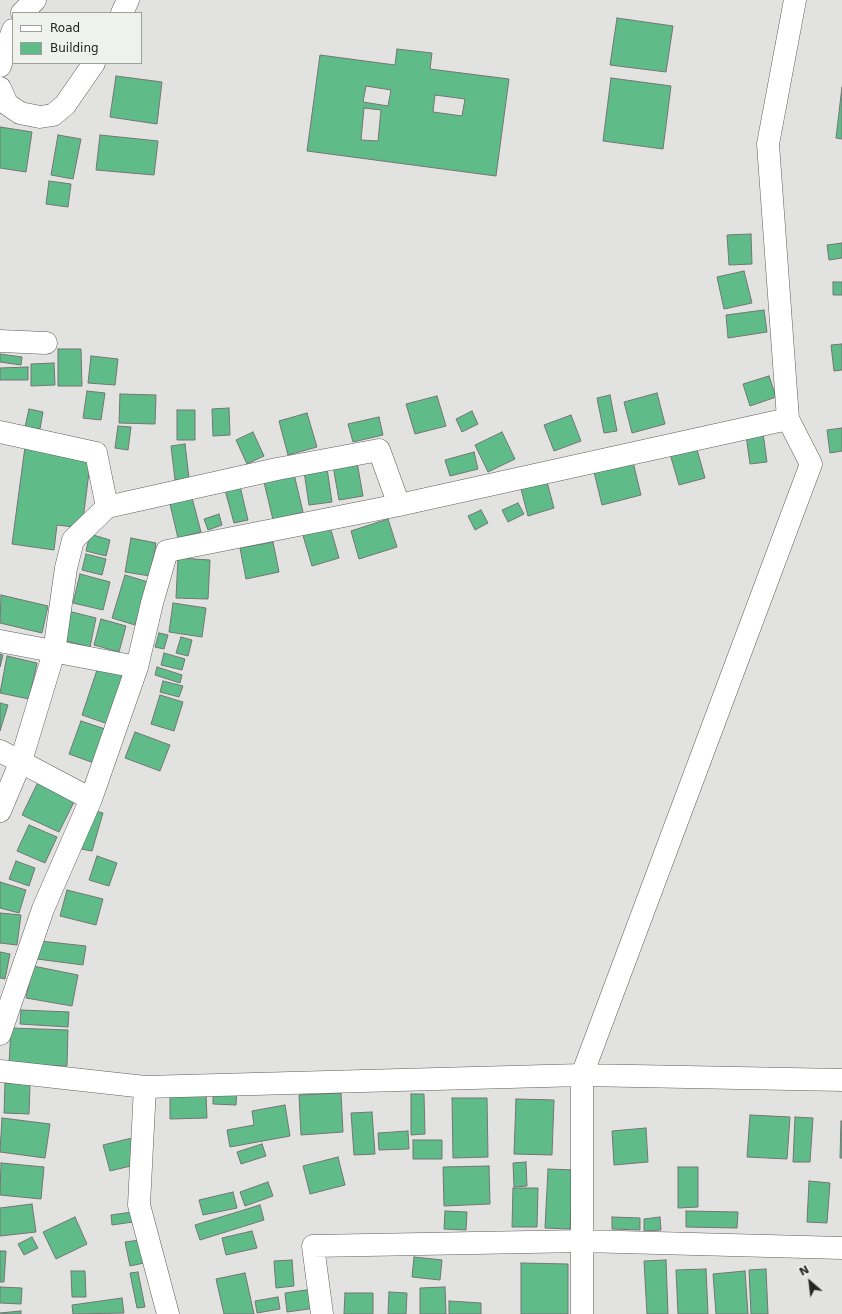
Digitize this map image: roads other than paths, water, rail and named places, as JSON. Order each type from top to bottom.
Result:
[{"type":"street","points":[[23,12],[35,0]]},
{"type":"street","points":[[122,12],[128,0]]},
{"type":"street","points":[[582,1314],[582,1075],[811,464],[788,419],[768,144],[795,0]]},
{"type":"street","points":[[0,66],[12,33]]},
{"type":"street","points":[[0,88],[7,104],[20,113],[40,117],[52,115],[65,105],[93,64]]},
{"type":"street","points":[[0,341],[46,343]]},
{"type":"street","points":[[0,1034],[43,909],[91,799],[138,667],[152,603],[167,551],[399,505],[788,419]]},
{"type":"street","points":[[0,432],[96,453],[107,507]]},
{"type":"street","points":[[0,811],[21,761],[54,652],[66,568],[73,540],[107,507],[277,469],[379,450],[399,505]]},
{"type":"street","points":[[0,641],[138,667]]},
{"type":"street","points":[[0,751],[91,799]]},
{"type":"street","points":[[0,1071],[146,1086],[582,1075],[842,1080]]},
{"type":"street","points":[[146,1086],[139,1205],[168,1314]]},
{"type":"street","points":[[322,1314],[313,1246],[583,1241],[842,1248]]}]
